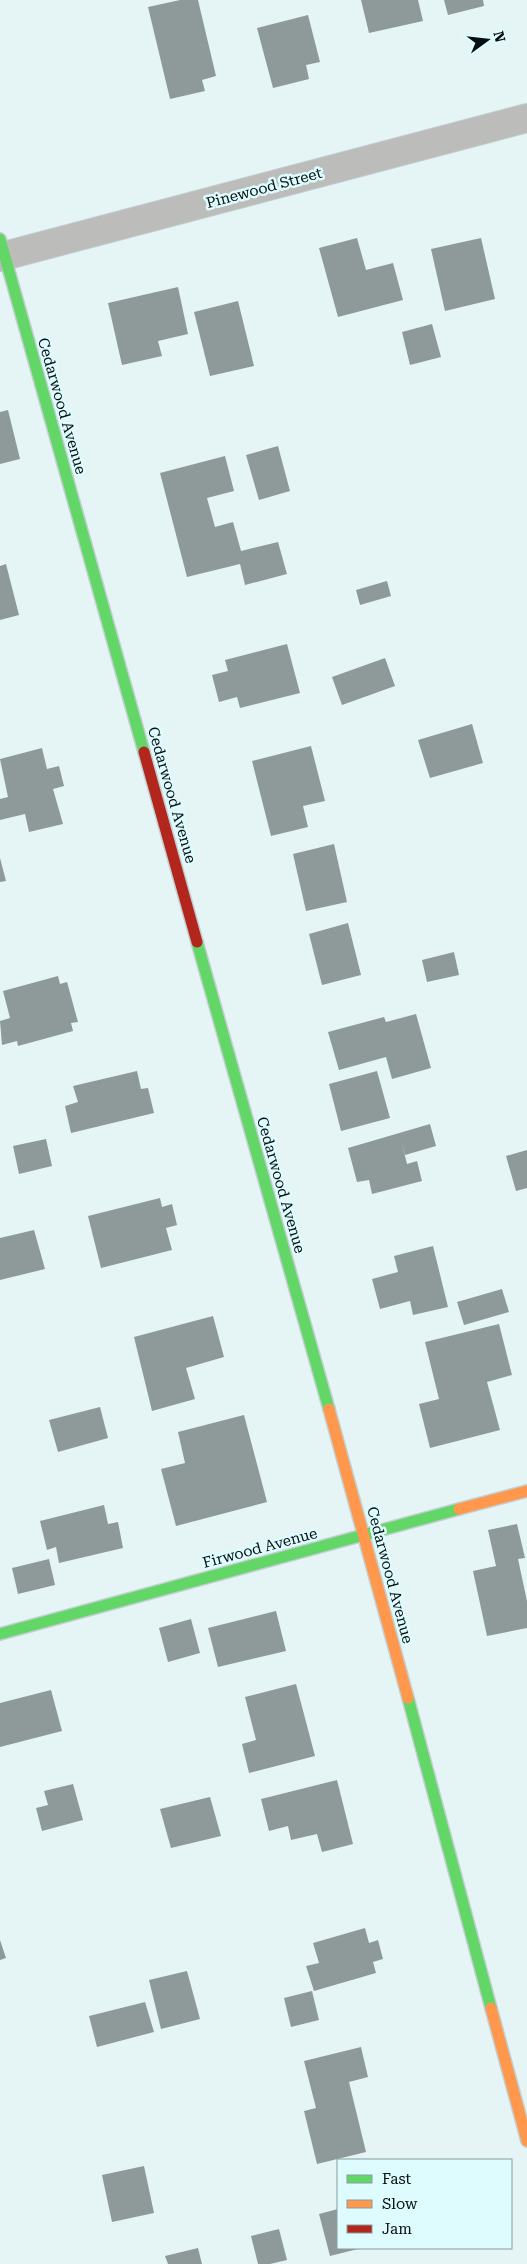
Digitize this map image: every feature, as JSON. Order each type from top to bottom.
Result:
[{"type":"street","name":"Pinewood Street","points":[[1,251],[527,118]]},
{"type":"street","name":"Cedarwood Avenue","points":[[1,251],[364,1535],[527,2141]]},
{"type":"street","name":"Firwood Avenue","points":[[0,1634],[527,1491]]},
{"type":"building","points":[[180,0],[198,0],[216,76],[202,80],[205,91],[170,99],[148,7]]},
{"type":"building","points":[[361,0],[418,0],[423,21],[369,33]]},
{"type":"building","points":[[444,0],[483,0],[484,6],[448,15]]},
{"type":"building","points":[[308,15],[320,62],[306,65],[309,79],[273,88],[257,28]]},
{"type":"building","points":[[357,238],[366,270],[393,263],[403,300],[338,317],[319,248]]},
{"type":"building","points":[[481,238],[495,299],[445,311],[431,249]]},
{"type":"building","points":[[178,287],[188,334],[158,341],[162,356],[122,365],[108,303]]},
{"type":"building","points":[[238,301],[254,366],[210,376],[194,312]]},
{"type":"building","points":[[432,324],[441,357],[410,365],[402,332]]},
{"type":"building","points":[[8,410],[20,459],[0,464],[0,412]]},
{"type":"building","points":[[278,446],[290,491],[259,500],[246,455]]},
{"type":"building","points":[[225,456],[234,491],[207,498],[215,527],[233,522],[241,551],[278,542],[287,574],[245,585],[240,564],[187,577],[160,473]]},
{"type":"building","points":[[6,564],[19,615],[0,620],[0,566]]},
{"type":"building","points":[[387,581],[391,596],[360,605],[356,590]]},
{"type":"building","points":[[287,644],[300,693],[240,708],[237,697],[219,702],[212,675],[228,671],[225,660]]},
{"type":"building","points":[[385,658],[395,686],[342,705],[332,677]]},
{"type":"building","points":[[472,724],[483,763],[430,778],[418,740]]},
{"type":"building","points":[[311,746],[325,801],[303,806],[308,827],[271,836],[252,761]]},
{"type":"building","points":[[42,748],[47,769],[59,766],[64,786],[53,789],[63,824],[29,832],[25,814],[0,820],[0,799],[8,797],[0,759]]},
{"type":"building","points":[[334,844],[347,902],[306,911],[293,854]]},
{"type":"building","points":[[0,858],[6,881],[0,882]]},
{"type":"building","points":[[348,923],[361,975],[322,985],[309,934]]},
{"type":"building","points":[[454,952],[459,975],[427,982],[422,960]]},
{"type":"building","points":[[58,976],[60,984],[67,982],[78,1022],[71,1023],[73,1031],[18,1046],[17,1041],[2,1045],[0,1021],[10,1018],[3,991]]},
{"type":"building","points":[[416,1014],[431,1068],[392,1079],[386,1057],[339,1070],[328,1032],[384,1017],[386,1022]]},
{"type":"building","points":[[137,1071],[141,1089],[148,1088],[154,1113],[71,1133],[65,1106],[78,1102],[73,1086]]},
{"type":"building","points":[[377,1071],[390,1118],[341,1131],[329,1084]]},
{"type":"building","points":[[430,1124],[436,1146],[405,1155],[401,1140],[407,1164],[417,1161],[422,1181],[372,1194],[369,1180],[357,1182],[348,1148]]},
{"type":"building","points":[[46,1139],[52,1166],[19,1174],[13,1146]]},
{"type":"building","points":[[527,1150],[527,1188],[516,1191],[506,1156]]},
{"type":"building","points":[[160,1198],[162,1207],[172,1204],[177,1225],[166,1228],[172,1250],[101,1268],[88,1216]]},
{"type":"building","points":[[34,1230],[45,1269],[0,1280],[0,1238]]},
{"type":"building","points":[[433,1246],[448,1307],[413,1315],[410,1301],[380,1309],[372,1279],[398,1272],[394,1256]]},
{"type":"building","points":[[502,1289],[509,1312],[464,1325],[457,1302]]},
{"type":"building","points":[[213,1316],[224,1357],[186,1368],[195,1399],[152,1411],[134,1337]]},
{"type":"building","points":[[499,1324],[512,1375],[487,1382],[500,1430],[430,1448],[419,1404],[439,1399],[425,1342]]},
{"type":"building","points":[[100,1407],[108,1438],[58,1452],[49,1420]]},
{"type":"building","points":[[244,1415],[267,1502],[176,1526],[161,1469],[185,1463],[178,1432]]},
{"type":"building","points":[[104,1505],[108,1524],[118,1522],[123,1548],[59,1563],[56,1547],[47,1550],[40,1521]]},
{"type":"building","points":[[517,1524],[525,1558],[518,1559],[527,1601],[527,1628],[487,1636],[473,1571],[496,1566],[488,1530]]},
{"type":"building","points":[[49,1559],[55,1585],[18,1594],[12,1568]]},
{"type":"building","points":[[276,1611],[286,1651],[218,1667],[208,1628]]},
{"type":"building","points":[[191,1619],[200,1653],[168,1662],[159,1628]]},
{"type":"building","points":[[296,1684],[315,1756],[249,1773],[242,1744],[256,1740],[245,1697]]},
{"type":"building","points":[[51,1690],[62,1731],[0,1747],[0,1703]]},
{"type":"building","points":[[337,1780],[353,1844],[322,1852],[317,1834],[291,1840],[288,1826],[269,1831],[261,1799]]},
{"type":"building","points":[[73,1784],[83,1820],[42,1831],[36,1808],[48,1805],[44,1791]]},
{"type":"building","points":[[210,1797],[221,1836],[171,1848],[160,1809]]},
{"type":"building","points":[[365,1928],[369,1943],[378,1940],[383,1959],[373,1962],[376,1973],[314,1991],[306,1966],[319,1963],[313,1943]]},
{"type":"building","points":[[0,1940],[6,1958],[0,1960]]},
{"type":"building","points":[[187,1971],[200,2019],[161,2029],[149,1980]]},
{"type":"building","points":[[312,1991],[319,2020],[291,2027],[284,1998]]},
{"type":"building","points":[[145,2002],[154,2032],[97,2047],[89,2016]]},
{"type":"building","points":[[361,2047],[368,2077],[349,2082],[366,2152],[317,2164],[304,2111],[316,2108],[304,2061]]},
{"type":"building","points":[[144,2166],[154,2213],[112,2222],[102,2175]]},
{"type":"building","points":[[337,2209],[337,2249],[358,2249],[330,2256],[319,2214]]},
{"type":"building","points":[[279,2229],[287,2260],[270,2264],[258,2264],[251,2236]]},
{"type":"building","points":[[198,2248],[202,2264],[168,2264],[165,2256]]},
{"type":"traffic: fast","points":[[0,239],[144,752]]},
{"type":"traffic: fast","points":[[197,942],[329,1409]]},
{"type":"traffic: fast","points":[[0,1634],[459,1509]]},
{"type":"traffic: fast","points":[[408,1698],[491,2008]]},
{"type":"traffic: slow","points":[[329,1409],[408,1698]]},
{"type":"traffic: slow","points":[[459,1509],[527,1491]]},
{"type":"traffic: slow","points":[[491,2008],[527,2141]]},
{"type":"traffic: jam","points":[[144,752],[197,942]]}]
